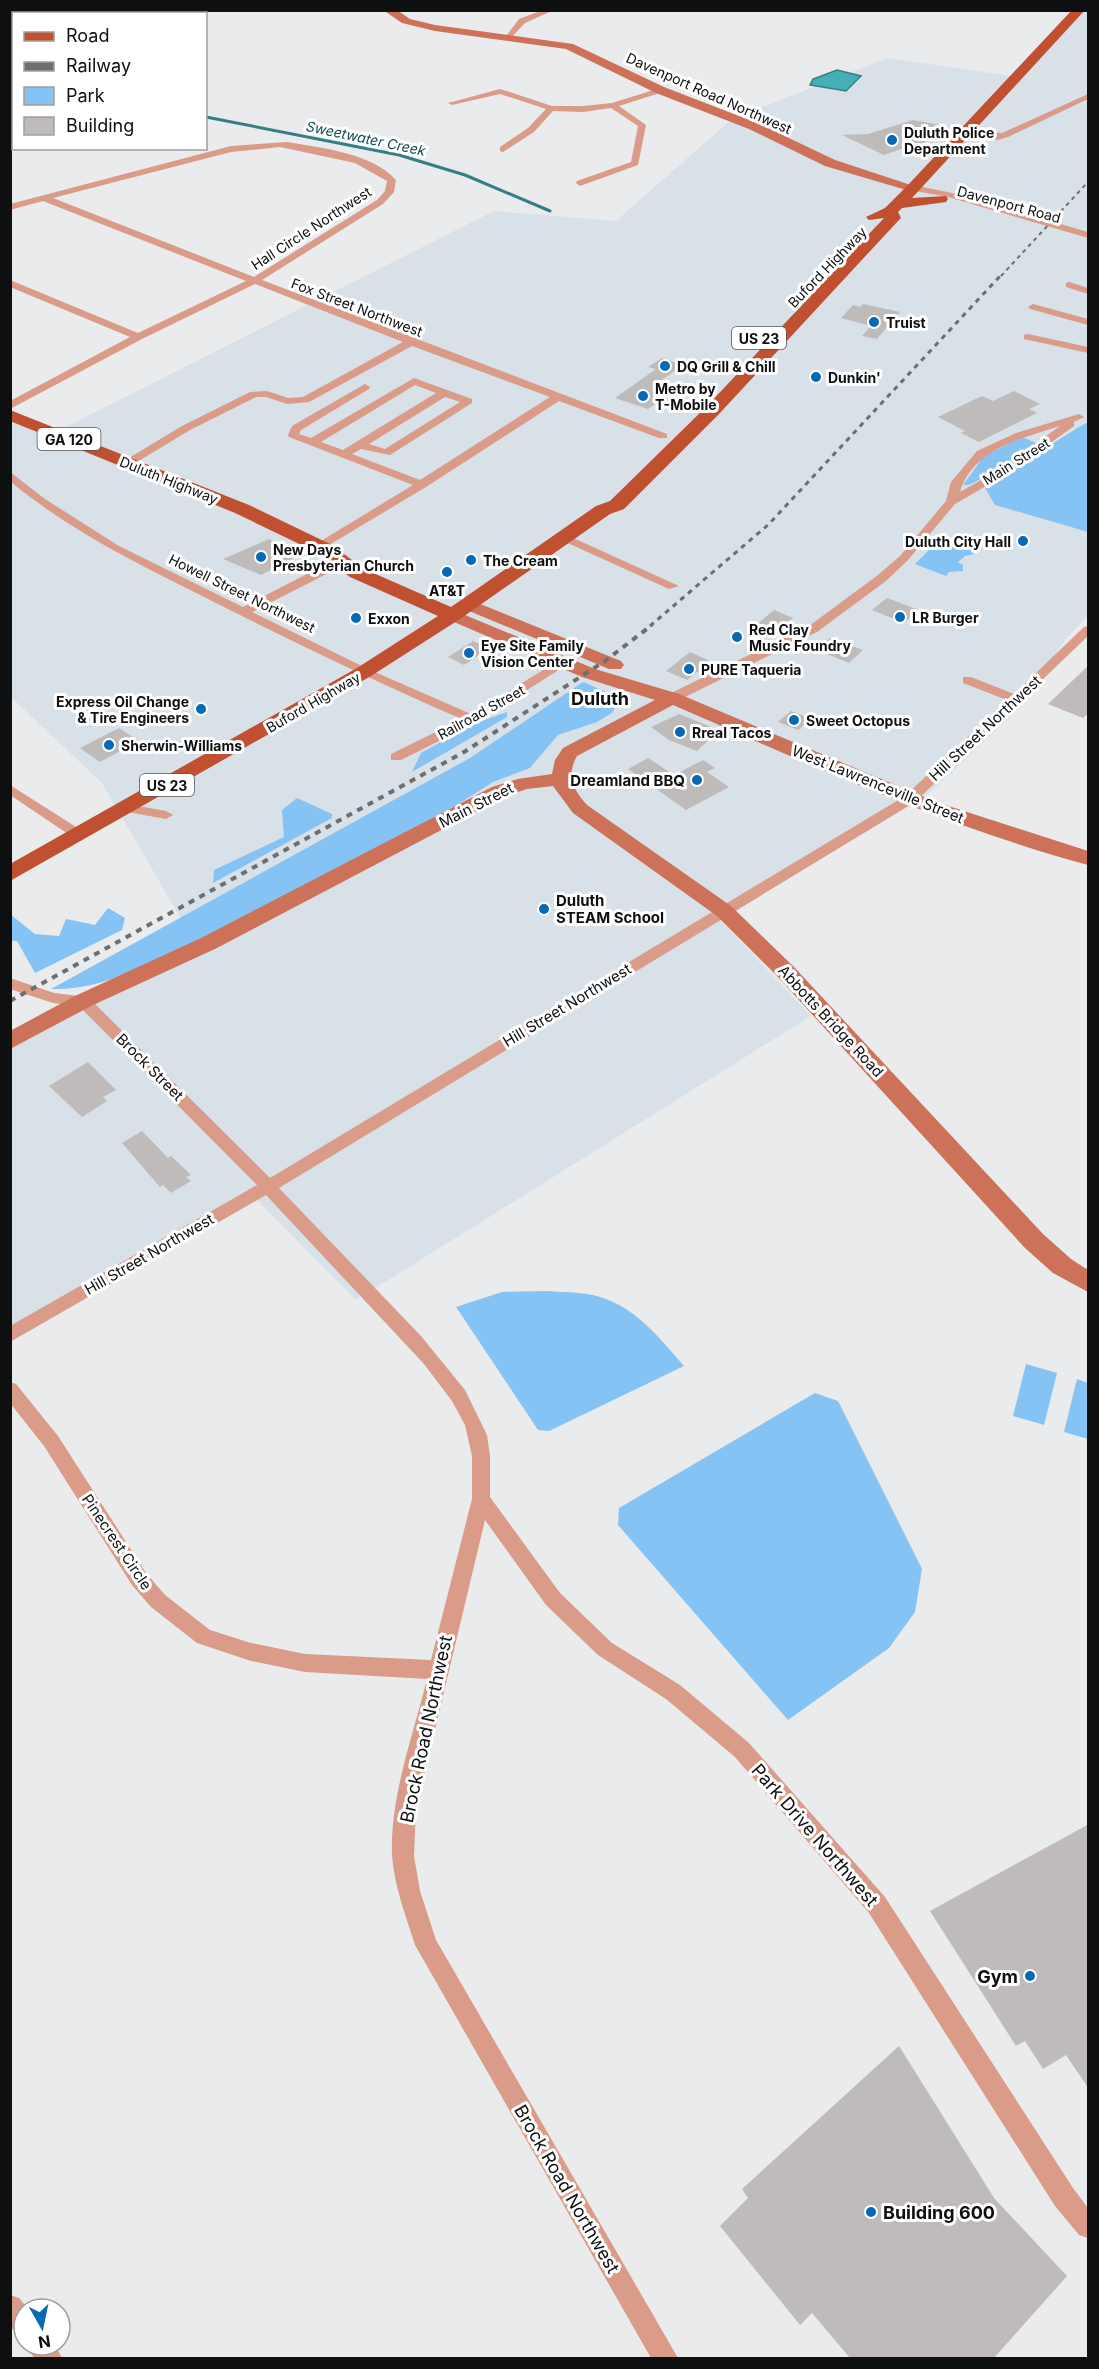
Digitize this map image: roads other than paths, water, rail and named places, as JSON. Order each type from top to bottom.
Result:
[{"type":"main road","name":"Buford Highway","points":[[671,441],[674,443],[674,439],[699,411],[699,400],[878,214],[893,207],[919,189],[964,132],[1079,10]]},
{"type":"main road","points":[[893,207],[941,199]]},
{"type":"main road","name":"Buford Highway","points":[[10,874],[364,672],[460,610],[603,510],[598,501],[671,441],[765,355],[893,218],[893,207]]},
{"type":"main road","points":[[822,271],[820,285],[826,290]]},
{"type":"main road","points":[[765,355],[763,347],[779,329],[772,324]]},
{"type":"main road","name":"Duluth Highway","points":[[10,415],[233,506],[322,547],[396,572],[460,610]]},
{"type":"main road","points":[[636,470],[636,474],[671,441]]},
{"type":"main road","name":"Duluth Highway","points":[[322,547],[340,562],[367,578],[460,610]]},
{"type":"street","name":"Davenport Road Northwest","points":[[388,10],[418,25],[569,46],[660,90],[753,126],[830,163],[919,189]]},
{"type":"street","points":[[506,38],[522,21],[551,10]]},
{"type":"street","points":[[452,103],[500,91],[551,108],[583,109],[613,105],[660,90]]},
{"type":"street","points":[[964,132],[997,137],[1005,135],[1089,96]]},
{"type":"street","points":[[580,183],[634,163],[642,125],[613,105]]},
{"type":"street","points":[[503,148],[531,130],[551,108]]},
{"type":"street","name":"Hall Circle Northwest","points":[[10,207],[231,148],[274,145],[370,165],[384,171],[392,180],[389,192],[380,202],[254,281],[138,337],[10,406]]},
{"type":"street","name":"Davenport Road","points":[[919,189],[928,196],[1089,237]]},
{"type":"street","name":"Davenport Road","points":[[919,189],[949,195],[1089,237]]},
{"type":"street","name":"Fox Street Northwest","points":[[44,198],[671,441]]},
{"type":"street","points":[[10,283],[138,337]]},
{"type":"street","points":[[1070,285],[1089,291]]},
{"type":"street","points":[[1025,316],[1040,298]]},
{"type":"street","points":[[1033,307],[1089,322]]},
{"type":"street","points":[[1028,337],[1089,351]]},
{"type":"street","points":[[128,463],[186,428],[254,394],[267,394],[287,401],[304,400],[411,342]]},
{"type":"street","points":[[311,443],[414,381],[468,401],[386,453],[361,445]]},
{"type":"street","points":[[380,402],[361,390],[293,431],[298,437],[311,443],[422,484]]},
{"type":"street","points":[[343,455],[444,393]]},
{"type":"street","points":[[322,547],[558,397]]},
{"type":"street","name":"Main Street","points":[[951,502],[957,482],[981,453],[1027,433],[1084,414]]},
{"type":"street","name":"Main Street","points":[[951,502],[1049,441],[1084,414]]},
{"type":"street","points":[[1027,433],[1049,441]]},
{"type":"street","name":"Howell Street Northwest","points":[[10,475],[41,501],[87,532],[364,672],[472,718]]},
{"type":"street","points":[[560,779],[564,761],[570,752],[626,721],[813,629],[882,578],[904,558],[951,502]]},
{"type":"street","points":[[565,538],[673,586]]},
{"type":"street","points":[[244,611],[340,562]]},
{"type":"street","name":"West Lawrenceville Street","points":[[460,610],[663,687],[672,698]]},
{"type":"street","name":"West Lawrenceville Street","points":[[460,610],[565,662],[672,698],[910,799],[1016,838],[1089,858]]},
{"type":"street","name":"Hill Street Northwest","points":[[10,1335],[269,1186],[910,799],[1087,634]]},
{"type":"street","name":"Railroad Street","points":[[396,757],[472,718],[565,662]]},
{"type":"street","points":[[590,672],[624,694],[628,707],[626,721]]},
{"type":"street","points":[[967,680],[1016,699]]},
{"type":"street","name":"Main Street","points":[[10,1041],[83,1001],[209,943],[479,803],[499,789],[520,783],[560,779]]},
{"type":"street","name":"Abbotts Bridge Road","points":[[560,779],[564,791],[580,809],[724,911],[794,980],[1034,1241],[1062,1266],[1089,1282]]},
{"type":"street","points":[[10,789],[79,835]]},
{"type":"street","points":[[127,808],[166,815]]},
{"type":"street","points":[[10,983],[53,998],[83,1001]]},
{"type":"street","name":"Brock Street","points":[[83,1001],[269,1186]]},
{"type":"street","name":"Brock Road Northwest","points":[[269,1186],[453,1387],[471,1417],[482,1458],[481,1499],[437,1670],[405,1809],[403,1856],[409,1891],[426,1945],[665,2358]]},
{"type":"street","name":"Pinecrest Circle","points":[[10,1389],[51,1440],[139,1579],[158,1601],[204,1636],[251,1652],[305,1663],[437,1670]]},
{"type":"street","name":"Park Drive Northwest","points":[[481,1499],[553,1599],[604,1649],[673,1692],[742,1750],[877,1905],[1064,2197],[1089,2226]]},
{"type":"waterway","name":"Sweetwater Creek","points":[[207,117],[399,155],[465,175],[550,211]]},
{"type":"railway","points":[[1001,276],[1088,182]]},
{"type":"railway","points":[[650,626],[768,525],[1002,274]]},
{"type":"railway","points":[[10,1001],[464,752],[605,661],[652,625]]},
{"type":"place","name":"Duluth Police Department","points":[[892,140]]},
{"type":"place","name":"Truist","points":[[874,322]]},
{"type":"place","name":"DQ Grill & Chill","points":[[665,366]]},
{"type":"place","name":"Dunkin'","points":[[816,377]]},
{"type":"place","name":"Metro by T-Mobile","points":[[643,396]]},
{"type":"place","name":"Duluth City Hall","points":[[1023,541]]},
{"type":"place","name":"New Days Presbyterian Church","points":[[261,557]]},
{"type":"place","name":"The Cream","points":[[471,560]]},
{"type":"place","name":"AT&T","points":[[447,572]]},
{"type":"place","name":"LR Burger","points":[[900,617]]},
{"type":"place","name":"Exxon","points":[[356,618]]},
{"type":"place","name":"Red Clay Music Foundry","points":[[737,637]]},
{"type":"place","name":"Eye Site Family Vision Center","points":[[469,653]]},
{"type":"place","name":"PURE Taqueria","points":[[689,669]]},
{"type":"place","name":"Express Oil Change & Tire Engineers","points":[[201,709]]},
{"type":"place","name":"Sweet Octopus","points":[[794,720]]},
{"type":"place","name":"Rreal Tacos","points":[[680,732]]},
{"type":"place","name":"Sherwin-Williams","points":[[109,745]]},
{"type":"place","name":"Dreamland BBQ","points":[[697,780]]},
{"type":"place","name":"Duluth STEAM School","points":[[544,909]]},
{"type":"place","name":"Gym","points":[[1030,1976]]},
{"type":"place","name":"Building 600","points":[[871,2212]]},
{"type":"district","name":"Duluth","points":[[600,698]]}]
